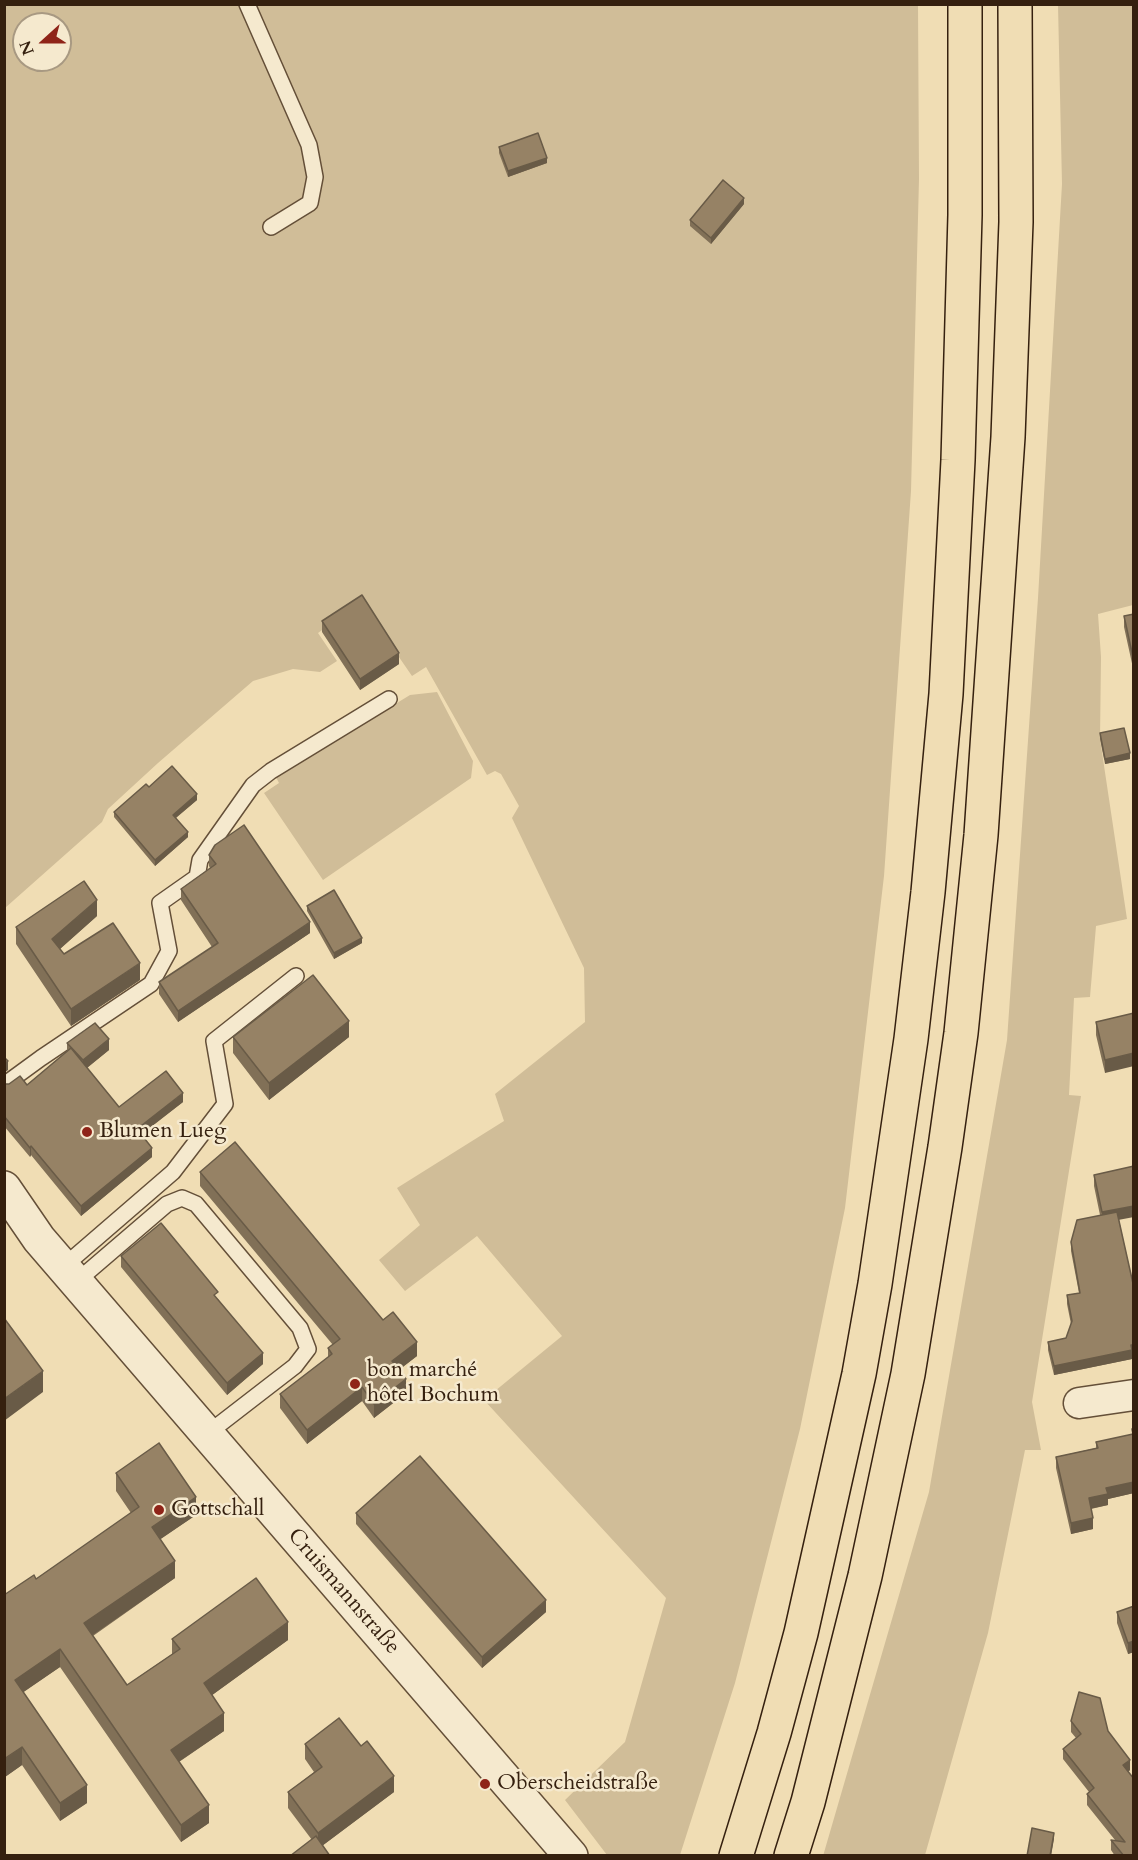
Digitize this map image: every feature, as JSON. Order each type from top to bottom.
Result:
[{"type":"highway","points":[[736,1856],[774,1733],[801,1633],[856,1385],[877,1273],[911,1039],[929,881],[946,694],[958,460],[965,238],[965,4]]},
{"type":"highway","points":[[791,1856],[808,1802],[865,1576],[908,1374],[962,1033],[981,835],[1008,437],[1016,222],[1015,4]]},
{"type":"street","name":"Cruismannstraße","points":[[8,1200],[69,1275],[571,1856]]},
{"type":"street","points":[[1079,1403],[1134,1395]]},
{"type":"lane","points":[[247,4],[309,145],[315,177],[310,203],[271,227]]},
{"type":"lane","points":[[4,1085],[40,1058],[151,984],[169,951],[160,903],[197,877],[200,860],[253,785],[271,771],[389,699]]},
{"type":"lane","points":[[69,1275],[173,1172],[225,1104],[214,1041],[296,976]]},
{"type":"lane","points":[[69,1275],[167,1204],[182,1198],[196,1203],[300,1328],[308,1349],[296,1366],[207,1434]]},
{"type":"shaded area","points":[[4,5],[918,5],[919,179],[911,491],[884,876],[845,1208],[800,1429],[735,1683],[680,1855],[607,1855],[565,1800],[625,1742],[666,1598],[484,1400],[562,1336],[477,1236],[405,1291],[379,1260],[420,1225],[397,1188],[504,1121],[495,1094],[585,1022],[584,968],[512,818],[519,806],[501,774],[495,771],[487,775],[426,667],[412,676],[361,602],[318,633],[337,661],[320,672],[293,669],[253,681],[108,809],[102,822],[5,908]]},
{"type":"shaded area","points":[[1058,5],[1133,5],[1133,605],[1098,614],[1101,657],[1100,739],[1127,919],[1096,926],[1090,997],[1074,998],[1069,1095],[1081,1096],[1032,1402],[1041,1450],[1025,1450],[988,1633],[925,1855],[823,1856],[929,1492],[1007,1040],[1038,598],[1062,184]]},
{"type":"shaded area","points":[[437,692],[473,761],[471,778],[323,880],[264,793],[279,783],[276,777],[410,695]]},
{"type":"building","points":[[538,133],[547,158],[508,171],[499,147]]},
{"type":"building","points":[[723,180],[744,198],[711,238],[690,220]]},
{"type":"building","points":[[362,595],[399,653],[360,679],[322,621]]},
{"type":"building","points":[[1134,614],[1134,656],[1133,657],[1124,616]]},
{"type":"building","points":[[1124,728],[1130,753],[1105,759],[1100,733]]},
{"type":"building","points":[[172,766],[197,794],[173,815],[188,832],[155,860],[114,812],[146,784],[149,787]]},
{"type":"building","points":[[244,825],[310,922],[178,1011],[159,982],[218,943],[181,889],[216,864],[209,855],[215,845]]},
{"type":"building","points":[[84,881],[97,900],[52,939],[64,954],[113,923],[140,963],[71,1009],[16,927]]},
{"type":"building","points":[[334,890],[362,938],[334,953],[307,906]]},
{"type":"building","points":[[313,975],[349,1021],[269,1083],[233,1037]]},
{"type":"building","points":[[1134,1013],[1134,1053],[1105,1060],[1096,1022]]},
{"type":"building","points":[[95,1023],[109,1039],[83,1060],[67,1043]]},
{"type":"building","points":[[71,1048],[119,1107],[166,1071],[183,1093],[137,1129],[152,1148],[81,1206],[4,1116],[4,1084],[9,1084],[20,1076],[27,1085]]},
{"type":"building","points":[[235,1142],[383,1320],[393,1312],[417,1342],[392,1361],[406,1379],[374,1404],[362,1387],[307,1430],[280,1394],[332,1354],[328,1348],[340,1339],[200,1172]]},
{"type":"building","points":[[1134,1166],[1134,1206],[1102,1212],[1094,1175]]},
{"type":"building","points":[[1117,1212],[1134,1288],[1134,1345],[1131,1345],[1132,1350],[1054,1366],[1048,1342],[1066,1338],[1072,1321],[1067,1295],[1080,1293],[1071,1242],[1077,1220]]},
{"type":"building","points":[[161,1223],[218,1292],[214,1295],[263,1353],[227,1383],[121,1256]]},
{"type":"building","points":[[4,1318],[43,1371],[4,1399]]},
{"type":"building","points":[[1134,1428],[1134,1482],[1106,1488],[1108,1494],[1089,1498],[1093,1518],[1071,1523],[1056,1457],[1098,1448],[1096,1442],[1133,1434],[1132,1429]]},
{"type":"building","points":[[159,1443],[196,1497],[152,1527],[175,1561],[84,1623],[127,1685],[180,1649],[172,1639],[256,1578],[288,1622],[204,1683],[224,1713],[171,1750],[209,1805],[181,1825],[60,1649],[15,1680],[87,1785],[60,1803],[22,1747],[4,1759],[4,1595],[34,1575],[36,1579],[139,1507],[116,1473]]},
{"type":"building","points":[[420,1456],[546,1600],[482,1657],[356,1513]]},
{"type":"building","points":[[1134,1606],[1134,1641],[1128,1643],[1117,1612]]},
{"type":"building","points":[[1079,1692],[1100,1698],[1108,1731],[1130,1760],[1123,1765],[1134,1779],[1134,1856],[1124,1856],[1111,1840],[1125,1842],[1087,1794],[1094,1788],[1063,1749],[1081,1734],[1071,1721]]},
{"type":"building","points":[[339,1718],[361,1746],[367,1741],[394,1776],[318,1833],[288,1792],[322,1767],[305,1744]]},
{"type":"building","points":[[1032,1828],[1054,1833],[1050,1856],[1027,1856]]},
{"type":"building","points":[[316,1836],[330,1856],[290,1856]]},
{"type":"place","name":"Blumen Lueg","points":[[87,1132]]},
{"type":"place","name":"bon marché hôtel Bochum","points":[[355,1384]]},
{"type":"place","name":"Gottschall","points":[[159,1510]]},
{"type":"place","name":"Oberscheidstraße","points":[[485,1784]]}]
